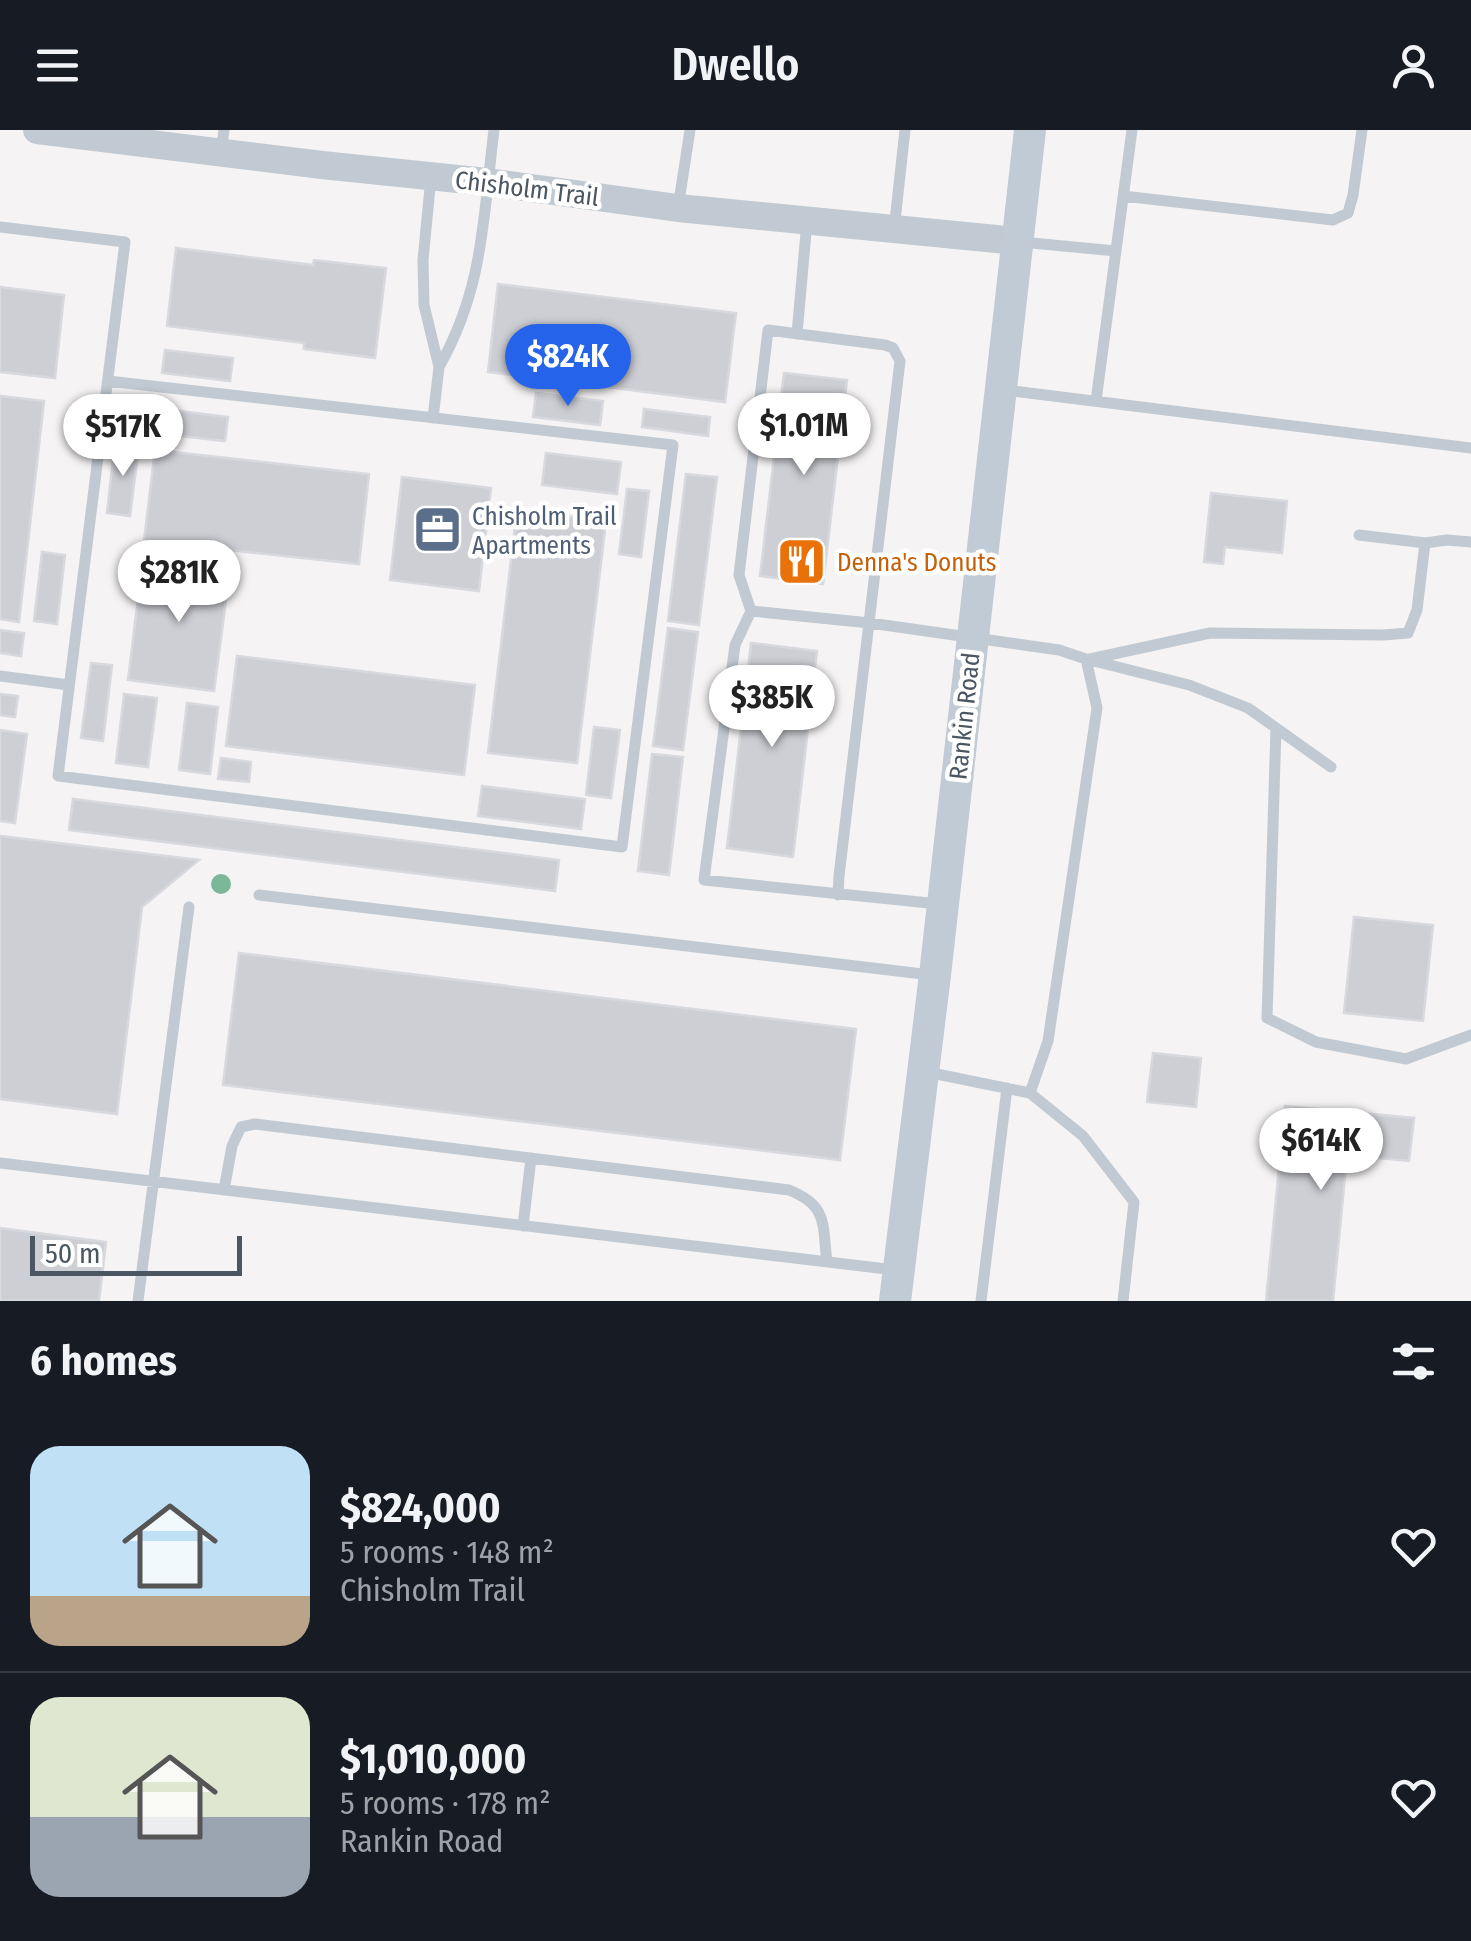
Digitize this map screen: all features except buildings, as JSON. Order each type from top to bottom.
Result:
[{"type":"main road","name":"Rankin Road","points":[[897,1286],[1030,130]]},
{"type":"street","name":"Chisholm Trail","points":[[36,130],[223,141],[431,177],[678,208],[1017,241]]},
{"type":"lane","points":[[439,367],[455,339],[480,257],[494,130]]},
{"type":"lane","points":[[678,208],[690,130]]},
{"type":"lane","points":[[894,230],[905,130]]},
{"type":"lane","points":[[1096,401],[1132,130]]},
{"type":"lane","points":[[1123,196],[1333,220],[1348,213],[1362,130]]},
{"type":"lane","points":[[431,177],[423,260],[424,305],[439,367],[433,418]]},
{"type":"lane","points":[[797,334],[807,221]]},
{"type":"lane","points":[[0,227],[125,242],[58,776],[622,847],[674,445],[108,381]]},
{"type":"lane","points":[[1017,241],[1116,252]]},
{"type":"lane","points":[[838,895],[900,361],[894,348],[885,344],[768,330],[739,575],[752,611],[735,645],[704,880],[838,895],[943,904]]},
{"type":"lane","points":[[1001,389],[1471,448]]},
{"type":"lane","points":[[1360,535],[1425,543],[1471,542]]},
{"type":"lane","points":[[1086,660],[1210,633],[1408,633],[1417,610],[1425,543]]},
{"type":"lane","points":[[752,611],[1059,650],[1189,685],[1248,708],[1332,767]]},
{"type":"lane","points":[[1030,1093],[1048,1041],[1097,708],[1086,660]]},
{"type":"lane","points":[[0,676],[70,684]]},
{"type":"lane","points":[[1276,728],[1267,1018],[1316,1042],[1406,1059],[1471,1034]]},
{"type":"lane","points":[[259,895],[935,975]]},
{"type":"lane","points":[[138,1301],[189,907]]},
{"type":"lane","points":[[923,1072],[1030,1093],[1083,1136],[1134,1202],[1123,1301]]},
{"type":"lane","points":[[981,1301],[1007,1088]]},
{"type":"lane","points":[[224,1190],[232,1146],[241,1127],[255,1124],[789,1190],[810,1198],[822,1218],[826,1262]]},
{"type":"lane","points":[[523,1226],[530,1158]]},
{"type":"lane","points":[[0,1164],[826,1262],[897,1286]]},
{"type":"place","name":"Chisholm Trail Apartments","points":[[437,530]]},
{"type":"place","name":"Denna's Donuts","points":[[802,562]]}]
